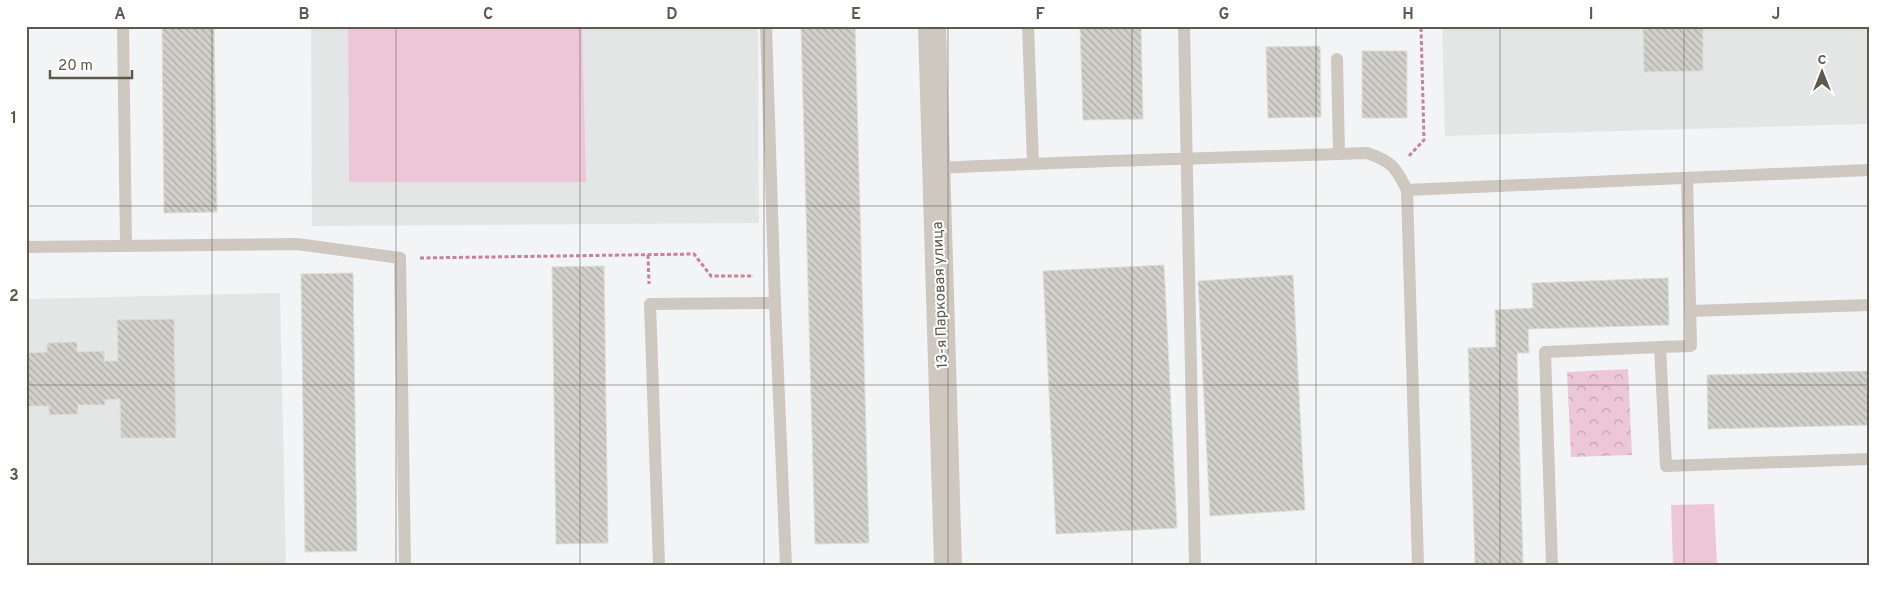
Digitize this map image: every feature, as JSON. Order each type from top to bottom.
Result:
[{"type":"street","name":"13-я Парковая улица","points":[[932,26],[948,565]]},
{"type":"lane","points":[[123,26],[126,246]]},
{"type":"lane","points":[[766,26],[786,565]]},
{"type":"lane","points":[[1028,26],[1033,163]]},
{"type":"lane","points":[[1184,26],[1195,565]]},
{"type":"lane","points":[[1337,59],[1339,154]]},
{"type":"lane","points":[[937,168],[1033,163],[1186,160],[1367,153],[1385,159],[1396,169],[1407,190],[1418,565]]},
{"type":"lane","points":[[1407,190],[1869,170]]},
{"type":"lane","points":[[1552,565],[1545,352],[1691,346],[1687,178]]},
{"type":"lane","points":[[26,247],[296,244],[400,258],[406,565]]},
{"type":"lane","points":[[659,565],[650,304],[775,303]]},
{"type":"lane","points":[[1690,311],[1869,305]]},
{"type":"lane","points":[[1660,347],[1666,466],[1869,459]]},
{"type":"path","points":[[400,258],[694,254],[711,276],[775,276]]},
{"type":"path","points":[[648,255],[650,304]]},
{"type":"shaded area","points":[[311,26],[758,26],[759,223],[312,226]]},
{"type":"shaded area","points":[[1442,26],[1869,26],[1869,124],[1445,136]]},
{"type":"shaded area","points":[[280,293],[286,565],[26,565],[26,299]]},
{"type":"green space","points":[[348,26],[582,26],[586,182],[349,182]]},
{"type":"green space","points":[[1628,369],[1632,455],[1571,457],[1567,372]]},
{"type":"green space","points":[[1714,504],[1717,565],[1673,565],[1671,505]]},
{"type":"building","points":[[162,26],[214,26],[217,212],[164,213]]},
{"type":"building","points":[[801,26],[855,26],[869,543],[815,544]]},
{"type":"building","points":[[1080,26],[1141,26],[1143,119],[1083,120]]},
{"type":"building","points":[[1643,26],[1703,26],[1703,71],[1644,72]]},
{"type":"building","points":[[1320,46],[1321,117],[1268,118],[1266,47]]},
{"type":"building","points":[[1362,51],[1407,51],[1407,118],[1362,118]]},
{"type":"building","points":[[1164,265],[1177,528],[1056,534],[1043,271]]},
{"type":"building","points":[[604,266],[608,543],[556,544],[552,267]]},
{"type":"building","points":[[353,273],[357,551],[305,552],[301,274]]},
{"type":"building","points":[[1293,275],[1305,510],[1210,516],[1198,281]]},
{"type":"building","points":[[1668,278],[1669,325],[1528,329],[1529,353],[1517,353],[1523,565],[1475,565],[1468,348],[1496,347],[1495,310],[1533,308],[1532,283]]},
{"type":"building","points":[[174,319],[176,438],[121,438],[120,399],[105,400],[105,405],[78,405],[78,414],[49,415],[49,406],[26,406],[26,353],[47,352],[47,343],[77,342],[77,352],[104,351],[104,361],[118,361],[117,320]]},
{"type":"building","points":[[1869,371],[1869,425],[1708,429],[1707,375]]}]
